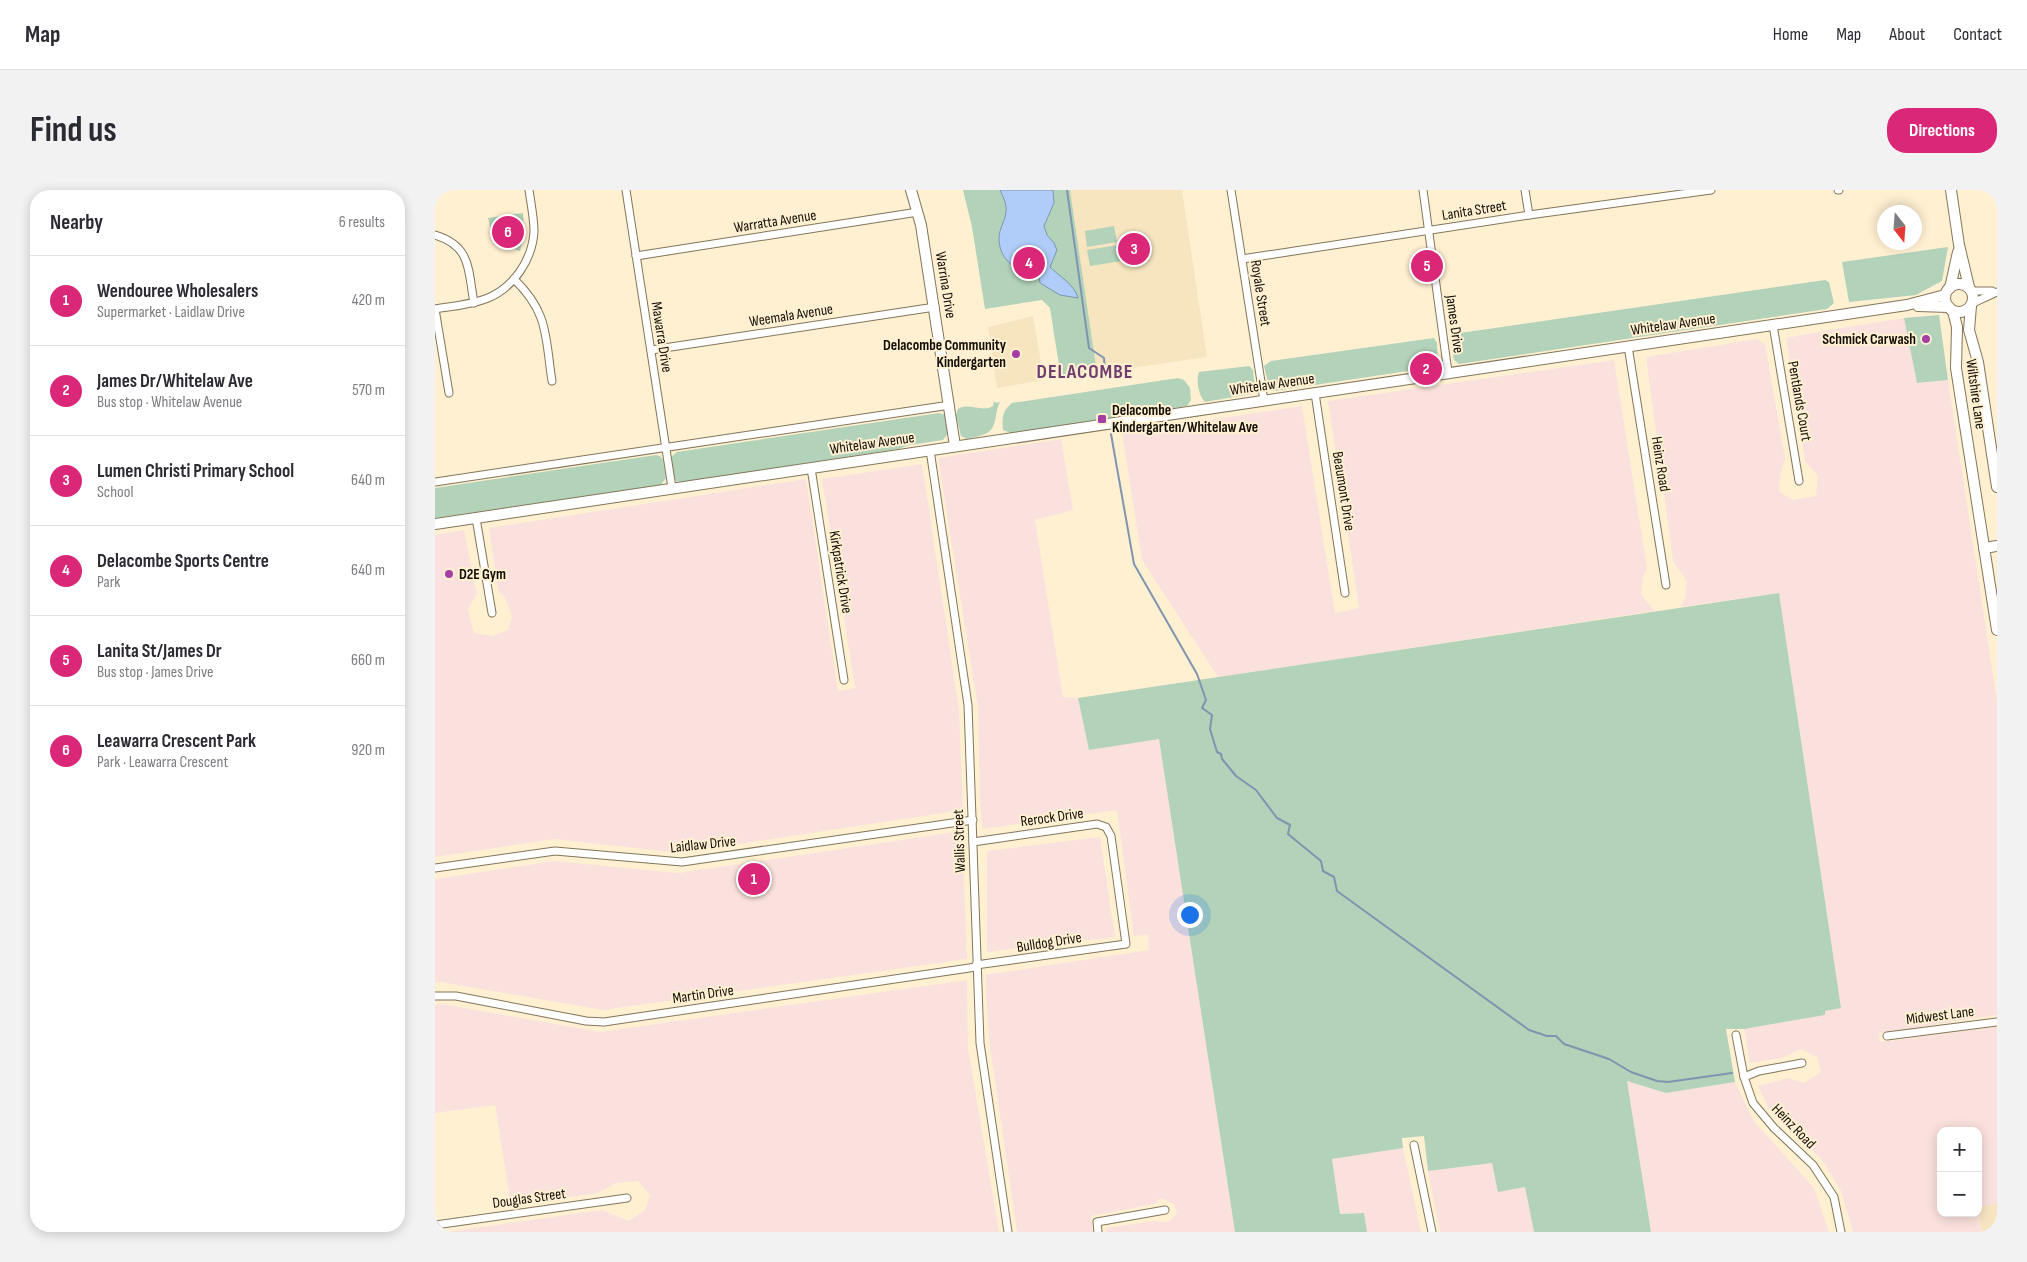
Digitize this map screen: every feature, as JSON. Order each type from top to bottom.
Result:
[{"type":"street","points":[[449,393],[435,309],[474,303],[494,295],[514,279],[526,261],[533,243],[534,222],[529,190]]},
{"type":"street","name":"Mawarra Drive","points":[[626,190],[672,488]]},
{"type":"street","name":"Warrina Drive","points":[[911,190],[918,212],[935,307],[955,446]]},
{"type":"street","name":"Royale Street","points":[[1231,190],[1264,400]]},
{"type":"street","name":"James Drive","points":[[1423,190],[1448,372]]},
{"type":"street","points":[[1525,190],[1529,215]]},
{"type":"street","name":"Lanita Street","points":[[1242,259],[1529,215],[1711,190]]},
{"type":"street","points":[[1951,190],[1959,245],[1971,289],[1972,305]]},
{"type":"street","name":"Warratta Avenue","points":[[636,256],[918,212]]},
{"type":"street","points":[[435,235],[452,242],[464,254],[474,303]]},
{"type":"street","points":[[1959,245],[1948,291],[1951,309],[1965,311],[1997,291]]},
{"type":"street","points":[[514,279],[531,296],[540,312],[552,382]]},
{"type":"street","points":[[1948,291],[1959,284],[1971,289],[1997,291]]},
{"type":"street","name":"Whitelaw Avenue","points":[[435,524],[1907,305],[1948,291]]},
{"type":"street","name":"Whitelaw Avenue","points":[[1907,305],[1951,309]]},
{"type":"street","name":"Wiltshire Lane","points":[[1972,305],[1969,321],[1970,336],[1978,362],[1997,487]]},
{"type":"street","name":"Weemala Avenue","points":[[651,350],[935,307]]},
{"type":"street","name":"Wiltshire Lane","points":[[1951,309],[1956,324],[1956,368],[1997,630]]},
{"type":"street","name":"Pentlands Court","points":[[1773,325],[1799,480]]},
{"type":"street","name":"Heinz Road","points":[[1628,346],[1666,585]]},
{"type":"street","name":"Beaumont Drive","points":[[1315,393],[1345,593]]},
{"type":"street","name":"Whitelaw Avenue","points":[[435,482],[949,405]]},
{"type":"street","name":"Wallis Street","points":[[930,450],[968,705],[980,1043],[1008,1232]]},
{"type":"street","name":"Kirkpatrick Drive","points":[[811,468],[843,680]]},
{"type":"street","points":[[476,518],[492,613]]},
{"type":"street","points":[[1984,548],[1997,546]]},
{"type":"street","name":"Laidlaw Drive","points":[[435,868],[555,851],[682,862],[973,820]]},
{"type":"street","name":"Rerock Drive","points":[[973,842],[1097,824],[1106,827],[1111,836],[1126,944]]},
{"type":"street","name":"Bulldog Drive","points":[[976,966],[1126,944]]},
{"type":"street","name":"Martin Drive","points":[[435,996],[456,996],[586,1021],[605,1022],[976,966]]},
{"type":"street","name":"Midwest Lane","points":[[1887,1036],[1997,1022]]},
{"type":"street","name":"Heinz Road","points":[[1736,1035],[1744,1077],[1753,1103],[1774,1128],[1813,1165],[1834,1197],[1841,1232]]},
{"type":"street","points":[[1744,1077],[1759,1071],[1802,1063]]},
{"type":"street","points":[[1414,1145],[1432,1232]]},
{"type":"street","name":"Douglas Street","points":[[435,1225],[627,1198]]},
{"type":"street","points":[[1098,1232],[1097,1222],[1165,1210]]},
{"type":"shaded area","points":[[1070,190],[1182,190],[1207,357],[1097,373]]},
{"type":"shaded area","name":"Delacombe Community Kindergarten","points":[[1033,316],[1044,380],[997,388],[988,327]]},
{"type":"shaded area","points":[[1904,318],[1917,383],[1948,380],[1997,701],[1997,1015],[1879,1033],[1880,1042],[1997,1027],[1997,1204],[1982,1206],[1982,1127],[1937,1127],[1937,1217],[1979,1217],[1982,1232],[1853,1232],[1841,1191],[1823,1161],[1768,1107],[1758,1086],[1789,1078],[1804,1083],[1821,1072],[1817,1057],[1801,1049],[1782,1058],[1750,1063],[1744,1029],[1825,1015],[1825,1011],[1841,1008],[1779,593],[1680,607],[1685,598],[1687,581],[1673,561],[1646,357],[1757,339],[1765,344],[1785,458],[1779,491],[1792,500],[1816,496],[1818,476],[1805,461],[1786,338]]},
{"type":"shaded area","points":[[1614,360],[1647,568],[1643,577],[1641,594],[1654,611],[1218,677],[1142,560],[1122,433],[1302,406],[1335,613],[1359,608],[1328,401]]},
{"type":"shaded area","points":[[1061,439],[1073,510],[1035,520],[1063,697],[1078,698],[1089,750],[1159,738],[1235,1232],[1106,1232],[1106,1228],[1171,1220],[1177,1213],[1174,1204],[1161,1198],[1154,1204],[1091,1216],[1093,1232],[1017,1232],[989,1040],[985,975],[1149,950],[1148,935],[1134,936],[1117,810],[983,829],[980,803],[978,708],[938,458]]},
{"type":"shaded area","points":[[922,464],[959,709],[963,810],[679,853],[554,839],[435,857],[435,535],[464,530],[477,594],[468,609],[474,633],[493,636],[508,630],[512,616],[505,598],[498,590],[489,528],[806,479],[838,691],[855,688],[822,479]]},
{"type":"shaded area","points":[[962,831],[967,959],[603,1010],[441,982],[435,983],[435,879],[554,861],[679,873]]},
{"type":"shaded area","points":[[1100,837],[1115,937],[987,952],[987,851]]},
{"type":"shaded area","points":[[967,980],[968,1048],[999,1232],[446,1232],[602,1210],[629,1221],[645,1210],[650,1195],[638,1181],[616,1183],[598,1193],[511,1205],[495,1105],[435,1113],[435,1005],[442,1004],[600,1032]]},
{"type":"shaded area","points":[[1627,1080],[1666,1093],[1735,1082],[1753,1120],[1814,1188],[1829,1232],[1651,1232]]},
{"type":"shaded area","points":[[1403,1148],[1421,1232],[1367,1232],[1364,1213],[1340,1214],[1332,1159]]},
{"type":"shaded area","points":[[1492,1163],[1525,1187],[1534,1232],[1440,1232],[1428,1171]]},
{"type":"shaded area","points":[[1997,1204],[1997,1232],[1982,1232],[1980,1217],[1982,1217],[1982,1206]]},
{"type":"green space","points":[[963,190],[1070,190],[1097,373],[1061,378],[1050,308],[1042,300],[985,309],[972,227]]},
{"type":"green space","points":[[523,213],[524,235],[520,251],[494,242],[488,218]]},
{"type":"green space","points":[[1114,226],[1117,242],[1087,247],[1085,231]]},
{"type":"green space","points":[[1118,245],[1121,261],[1090,266],[1087,250]]},
{"type":"green space","points":[[1948,247],[1942,281],[1916,295],[1849,302],[1842,262]]},
{"type":"green space","points":[[1825,280],[1829,282],[1834,303],[1827,309],[1459,364],[1454,360],[1450,338],[1453,334]]},
{"type":"green space","points":[[1939,315],[1948,380],[1917,383],[1904,318]]},
{"type":"green space","points":[[1434,338],[1437,343],[1438,363],[1435,367],[1274,391],[1269,387],[1264,366],[1271,361]]},
{"type":"green space","points":[[1249,366],[1253,370],[1255,390],[1251,394],[1205,402],[1198,387],[1199,372]]},
{"type":"green space","points":[[1178,378],[1184,380],[1190,388],[1191,400],[1187,406],[1011,433],[1003,430],[1003,415],[1012,403]]},
{"type":"green space","points":[[994,401],[996,403],[1000,402],[993,427],[985,434],[967,439],[961,436],[956,415],[958,409],[962,407],[989,408],[993,406]]},
{"type":"green space","points":[[939,413],[946,415],[948,433],[943,440],[910,445],[898,449],[681,482],[676,481],[674,477],[671,457],[677,452]]},
{"type":"green space","points":[[656,455],[660,456],[663,460],[666,478],[661,485],[435,518],[435,488]]},
{"type":"green space","points":[[1779,593],[1841,1008],[1825,1011],[1825,1015],[1744,1029],[1726,1029],[1735,1082],[1666,1093],[1627,1081],[1651,1232],[1534,1232],[1525,1187],[1498,1192],[1492,1163],[1428,1171],[1424,1136],[1402,1138],[1403,1148],[1332,1159],[1340,1214],[1364,1213],[1367,1232],[1235,1232],[1159,739],[1089,750],[1078,698]]},
{"type":"water","points":[[1000,190],[1053,190],[1054,203],[1044,226],[1047,235],[1057,250],[1050,267],[1070,285],[1078,298],[1060,295],[1040,283],[1038,270],[1023,270],[1006,259],[1002,253],[999,238],[1006,209]]},
{"type":"waterway","points":[[1067,190],[1089,348],[1104,358],[1105,371]]},
{"type":"waterway","points":[[1111,434],[1134,564],[1197,674],[1206,700],[1202,708],[1212,715],[1210,729],[1217,752],[1221,754],[1222,759],[1236,776],[1256,790],[1277,818],[1290,825],[1288,834],[1321,861],[1323,871],[1334,877],[1337,891],[1529,1030],[1547,1036],[1556,1036],[1564,1044],[1609,1059],[1631,1072],[1657,1081],[1668,1082],[1732,1073]]},
{"type":"place","name":"Leawarra Crescent Park","points":[[508,232]]},
{"type":"place","name":"Lumen Christi Primary School","points":[[1134,249]]},
{"type":"place","name":"Delacombe Sports Centre","points":[[1029,263]]},
{"type":"place","name":"Lanita St/James Dr","points":[[1427,266]]},
{"type":"place","name":"Schmick Carwash","points":[[1926,339]]},
{"type":"place","name":"Delacombe Community Kindergarten","points":[[1016,354]]},
{"type":"place","name":"James Dr/Whitelaw Ave","points":[[1426,369]]},
{"type":"place","name":"Delacombe Kindergarten/Whitelaw Ave","points":[[1102,419]]},
{"type":"place","name":"D2E Gym","points":[[449,574]]},
{"type":"place","name":"Wendouree Wholesalers","points":[[754,879]]},
{"type":"district","name":"DELACOMBE","points":[[1085,371]]}]
